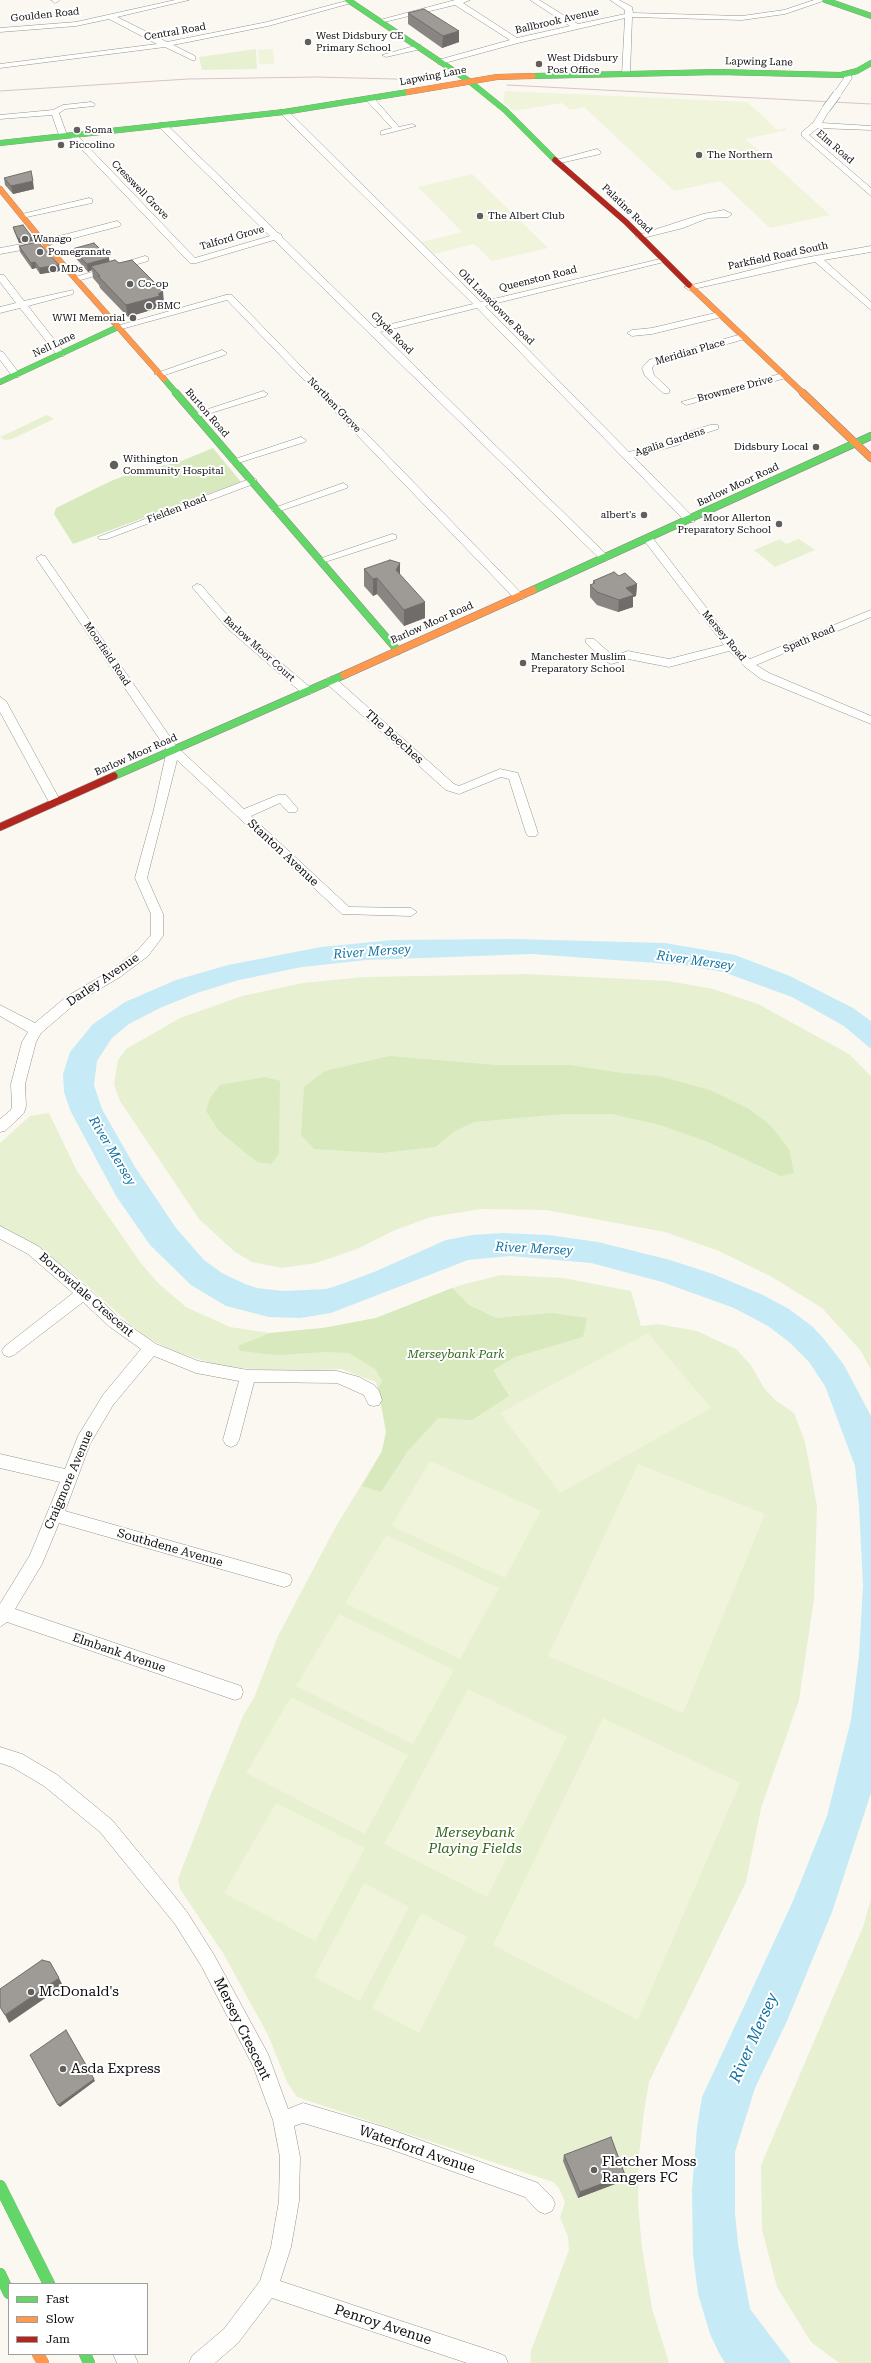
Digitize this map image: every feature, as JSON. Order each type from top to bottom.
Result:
[{"type":"main road","points":[[824,0],[871,16]]},
{"type":"main road","name":"Palatine Road","points":[[350,1],[469,81],[504,110],[556,161],[639,236],[689,287],[871,458]]},
{"type":"main road","name":"Lapwing Lane","points":[[0,143],[67,134],[284,112],[370,99],[469,81],[531,75],[719,72],[846,74],[857,72],[871,63]]},
{"type":"main road","name":"Burton Road","points":[[2,194],[44,243],[77,278],[398,650]]},
{"type":"main road","name":"Nell Lane","points":[[0,382],[118,327]]},
{"type":"main road","name":"Barlow Moor Road","points":[[0,827],[519,597],[871,436]]},
{"type":"main road","points":[[0,2186],[48,2283]]},
{"type":"main road","points":[[0,2274],[8,2291]]},
{"type":"street","name":"Goulden Road","points":[[0,30],[76,24],[185,0]]},
{"type":"street","points":[[380,21],[466,0]]},
{"type":"street","points":[[534,0],[577,27]]},
{"type":"street","points":[[614,0],[629,9],[626,74]]},
{"type":"street","name":"Ballbrook Avenue","points":[[441,62],[516,41],[629,15],[742,18],[785,12],[824,0]]},
{"type":"street","name":"Central Road","points":[[0,66],[164,45],[268,24],[350,1]]},
{"type":"street","points":[[456,2],[516,41]]},
{"type":"street","points":[[109,16],[192,58]]},
{"type":"street","points":[[386,55],[418,47]]},
{"type":"street","name":"Elm Road","points":[[846,74],[848,78],[816,125],[805,134],[871,193]]},
{"type":"street","points":[[370,99],[398,129]]},
{"type":"street","points":[[0,117],[55,112],[63,107],[91,104]]},
{"type":"street","points":[[55,112],[67,134]]},
{"type":"street","name":"Old Lansdowne Road","points":[[284,112],[479,305],[690,520]]},
{"type":"street","name":"Clyde Road","points":[[162,125],[278,236],[605,558]]},
{"type":"street","points":[[816,125],[871,128]]},
{"type":"street","points":[[384,133],[412,126]]},
{"type":"street","name":"Cresswell Grove","points":[[67,134],[193,261]]},
{"type":"street","points":[[556,161],[597,152]]},
{"type":"street","points":[[22,216],[89,200]]},
{"type":"street","points":[[639,236],[680,226],[706,216],[724,213],[728,214]]},
{"type":"street","points":[[0,252],[44,243],[117,224]]},
{"type":"street","name":"Talford Grove","points":[[193,261],[278,236]]},
{"type":"street","name":"Parkfield Road South","points":[[689,287],[816,258],[871,248]]},
{"type":"street","points":[[77,278],[145,258]]},
{"type":"street","points":[[816,258],[871,306]]},
{"type":"street","name":"Queenston Road","points":[[374,331],[661,260]]},
{"type":"street","points":[[2,277],[61,354]]},
{"type":"street","points":[[0,310],[70,292]]},
{"type":"street","name":"Northen Grove","points":[[118,327],[229,297],[519,597]]},
{"type":"street","points":[[632,333],[652,331],[719,315]]},
{"type":"street","name":"Meridian Place","points":[[666,391],[650,376],[647,368],[652,362],[742,337]]},
{"type":"street","points":[[159,374],[222,353]]},
{"type":"street","points":[[0,354],[16,375]]},
{"type":"street","name":"Browmere Drive","points":[[686,402],[783,376]]},
{"type":"street","points":[[195,416],[263,394]]},
{"type":"street","name":"Agalia Gardens","points":[[626,456],[674,443],[689,435],[714,427]]},
{"type":"street","points":[[234,461],[301,440]]},
{"type":"street","name":"Fielden Road","points":[[103,537],[252,481]]},
{"type":"street","points":[[276,509],[343,486]]},
{"type":"street","points":[[321,560],[392,537]]},
{"type":"street","name":"Mersey Road","points":[[648,539],[731,647],[748,664],[765,676],[871,720]]},
{"type":"street","name":"Moorfield Road","points":[[41,558],[173,750]]},
{"type":"street","name":"Barlow Moor Court","points":[[197,586],[231,626],[307,691]]},
{"type":"street","name":"Spath Road","points":[[748,664],[871,613]]},
{"type":"street","points":[[590,641],[611,660],[628,655],[669,663],[731,647]]},
{"type":"street","name":"The Beeches","points":[[331,680],[450,787],[459,790],[500,773],[514,776],[532,833]]},
{"type":"street","points":[[0,701],[55,802]]},
{"type":"street","name":"Stanton Avenue","points":[[173,750],[242,816],[346,911],[411,912]]},
{"type":"street","name":"Darley Avenue","points":[[0,1127],[17,1112],[19,1106],[18,1084],[29,1042],[36,1030],[70,1000],[115,974],[143,953],[157,936],[157,914],[141,878],[160,809],[173,750]]},
{"type":"street","points":[[242,816],[282,798],[292,809]]},
{"type":"street","points":[[0,1010],[36,1030]]},
{"type":"street","name":"Borrowdale Crescent","points":[[0,1232],[33,1250],[84,1293],[115,1323],[151,1348],[196,1367],[248,1376],[337,1377],[354,1382],[369,1390],[374,1396],[374,1400]]},
{"type":"street","points":[[9,1351],[84,1293]]},
{"type":"street","name":"Craigmore Avenue","points":[[2,1616],[36,1559],[55,1515],[83,1440],[108,1400],[151,1348]]},
{"type":"street","points":[[231,1440],[248,1376]]},
{"type":"street","points":[[0,1461],[70,1477]]},
{"type":"street","name":"Southdene Avenue","points":[[55,1515],[284,1580]]},
{"type":"street","name":"Elmbank Avenue","points":[[2,1616],[235,1692]]},
{"type":"street","name":"Mersey Crescent","points":[[0,1755],[16,1760],[50,1780],[106,1826],[163,1895],[208,1961],[229,1999],[261,2061],[283,2120],[290,2157],[289,2201],[281,2247],[268,2287],[231,2336],[199,2363]]},
{"type":"street","name":"Waterford Avenue","points":[[283,2120],[304,2113],[387,2138],[531,2190],[545,2204]]},
{"type":"street","name":"Penroy Avenue","points":[[268,2287],[498,2363]]},
{"type":"green space","points":[[256,49],[257,69],[202,70],[199,57]]},
{"type":"green space","points":[[273,49],[274,64],[259,64],[258,50]]},
{"type":"green space","name":"The Northern","points":[[505,91],[747,102],[778,130],[785,128],[787,130],[746,139],[830,215],[770,228],[720,181],[674,191],[584,107],[570,110],[562,103],[513,111],[503,102]]},
{"type":"green space","name":"The Albert Club","points":[[472,174],[548,248],[492,261],[474,244],[434,254],[422,242],[462,232],[418,187]]},
{"type":"green space","points":[[47,415],[54,419],[12,439],[5,440],[0,437]]},
{"type":"green space","points":[[213,448],[241,482],[73,544],[54,514],[56,508],[111,481],[129,474],[179,462]]},
{"type":"green space","points":[[780,539],[786,544],[799,539],[815,550],[775,567],[754,550]]},
{"type":"green space","points":[[527,974],[668,981],[713,989],[758,1004],[849,1054],[871,1076],[871,1370],[861,1351],[822,1308],[772,1277],[719,1251],[665,1232],[546,1210],[481,1209],[431,1217],[395,1230],[357,1249],[316,1263],[282,1268],[252,1262],[235,1252],[199,1219],[120,1101],[114,1084],[118,1060],[126,1049],[180,1018],[242,996],[303,983],[364,977]]},
{"type":"green space","points":[[390,1056],[496,1065],[570,1065],[622,1073],[659,1076],[710,1090],[749,1109],[770,1125],[789,1149],[794,1173],[781,1176],[708,1142],[660,1125],[612,1114],[562,1114],[474,1122],[455,1131],[435,1147],[381,1153],[314,1149],[301,1135],[304,1087],[325,1071]]},
{"type":"green space","points":[[265,1077],[280,1081],[279,1154],[271,1164],[257,1162],[219,1131],[206,1111],[210,1098],[220,1085]]},
{"type":"green space","name":"Merseybank Playing Fields","points":[[49,1113],[77,1171],[140,1262],[158,1283],[186,1307],[230,1327],[270,1333],[323,1328],[376,1318],[461,1285],[501,1275],[563,1278],[631,1291],[641,1326],[658,1324],[697,1331],[736,1349],[751,1365],[764,1388],[775,1400],[794,1413],[805,1442],[817,1506],[814,1599],[799,1700],[761,1808],[746,1882],[649,2082],[644,2112],[639,2155],[638,2205],[642,2247],[652,2308],[669,2363],[530,2363],[531,2351],[569,2250],[568,2237],[560,2217],[565,2202],[559,2188],[553,2182],[297,2097],[287,2082],[268,2035],[223,1953],[180,1889],[178,1879],[213,1789],[244,1714],[254,1698],[278,1636],[335,1528],[382,1451],[386,1432],[384,1417],[376,1382],[341,1369],[286,1372],[221,1366],[173,1351],[142,1335],[81,1280],[38,1247],[0,1226],[0,1143],[30,1116]]},
{"type":"green space","name":"Merseybank Park","points":[[452,1288],[469,1305],[496,1318],[552,1313],[587,1318],[583,1337],[515,1357],[493,1370],[509,1396],[472,1420],[438,1418],[407,1452],[381,1492],[362,1486],[382,1451],[386,1432],[378,1388],[382,1381],[375,1369],[349,1353],[326,1352],[277,1355],[240,1351],[238,1346],[270,1333],[323,1328],[376,1318]]},
{"type":"green space","points":[[648,1333],[711,1408],[560,1493],[500,1413]]},
{"type":"green space","points":[[430,1461],[541,1511],[505,1578],[391,1526]]},
{"type":"green space","points":[[638,1464],[765,1514],[683,1713],[548,1656]]},
{"type":"green space","points":[[386,1535],[499,1588],[460,1659],[345,1603]]},
{"type":"green space","points":[[339,1614],[454,1670],[413,1744],[296,1686]]},
{"type":"green space","points":[[468,1689],[567,1737],[487,1897],[384,1844]]},
{"type":"green space","points":[[291,1697],[408,1755],[365,1834],[246,1773]]},
{"type":"green space","points":[[603,1718],[740,1783],[638,2020],[493,1945]]},
{"type":"green space","points":[[276,1803],[365,1848],[315,1941],[224,1893]]},
{"type":"green space","points":[[364,1883],[409,1907],[360,2001],[314,1977]]},
{"type":"green space","points":[[871,1899],[871,2363],[839,2363],[811,2342],[777,2287],[762,2230],[761,2165],[863,1927]]},
{"type":"green space","points":[[421,1913],[467,1937],[419,2033],[372,2008]]},
{"type":"water","name":"River Mersey","points":[[514,939],[665,943],[735,955],[790,976],[853,1008],[871,1021],[871,1049],[844,1026],[792,997],[723,972],[683,965],[532,954],[367,960],[302,967],[239,980],[197,993],[160,1008],[129,1024],[112,1038],[97,1061],[94,1085],[102,1109],[135,1167],[176,1228],[204,1260],[222,1273],[245,1284],[257,1288],[283,1291],[326,1289],[374,1272],[446,1240],[472,1235],[503,1233],[549,1235],[598,1242],[670,1260],[713,1274],[763,1295],[789,1309],[813,1327],[844,1365],[871,1416],[871,1793],[832,1912],[787,2021],[755,2088],[735,2152],[735,2213],[738,2244],[750,2309],[791,2363],[725,2363],[719,2353],[710,2334],[698,2294],[693,2254],[692,2190],[697,2128],[702,2097],[793,1901],[827,1816],[851,1720],[859,1656],[863,1585],[859,1506],[855,1466],[825,1386],[809,1362],[789,1342],[768,1326],[734,1308],[662,1282],[591,1263],[510,1256],[468,1260],[331,1313],[300,1318],[269,1317],[226,1306],[191,1285],[150,1245],[116,1196],[70,1110],[64,1092],[63,1074],[70,1052],[93,1024],[125,1002],[176,980],[228,965],[321,947],[393,940]]},
{"type":"building","points":[[424,9],[459,31],[443,36],[408,13]]},
{"type":"building","points":[[31,171],[33,181],[11,186],[4,178]]},
{"type":"building","points":[[23,225],[32,237],[18,239],[13,227]]},
{"type":"building","points":[[38,242],[59,265],[39,268],[35,262],[31,263],[19,246]]},
{"type":"building","points":[[94,243],[109,258],[87,264],[72,249]]},
{"type":"building","points":[[115,260],[119,263],[132,260],[163,291],[158,294],[160,296],[126,305],[98,276],[100,276],[91,266]]},
{"type":"building","points":[[390,560],[400,563],[396,570],[425,602],[404,610],[377,578],[373,579],[364,569]]},
{"type":"building","points":[[614,572],[619,576],[625,573],[637,584],[626,588],[634,595],[619,600],[597,592],[590,585],[595,583],[593,581]]},
{"type":"building","name":"McDonald's","points":[[42,1960],[50,1962],[59,1978],[5,2015],[0,2007],[0,1989]]},
{"type":"building","name":"Asda Express","points":[[66,2030],[94,2079],[58,2105],[30,2055]]},
{"type":"building","name":"Fletcher Moss Rangers FC","points":[[611,2137],[625,2175],[580,2192],[564,2155]]},
{"type":"tram line","points":[[0,91],[188,79],[316,77],[435,80]]},
{"type":"tram line","points":[[507,85],[871,104]]},
{"type":"traffic: fast","points":[[348,0],[469,81],[505,110],[555,160]]},
{"type":"traffic: fast","points":[[825,0],[871,16]]},
{"type":"traffic: fast","points":[[533,76],[719,72],[841,75],[857,71],[871,63]]},
{"type":"traffic: fast","points":[[0,143],[284,112],[408,92]]},
{"type":"traffic: fast","points":[[0,382],[118,327]]},
{"type":"traffic: fast","points":[[164,379],[398,651]]},
{"type":"traffic: fast","points":[[533,590],[871,436]]},
{"type":"traffic: fast","points":[[114,776],[344,675]]},
{"type":"traffic: fast","points":[[0,2186],[48,2283]]},
{"type":"traffic: fast","points":[[0,2274],[8,2291]]},
{"type":"traffic: fast","points":[[85,2355],[89,2363]]},
{"type":"traffic: slow","points":[[408,92],[497,77],[533,76]]},
{"type":"traffic: slow","points":[[0,189],[44,243],[164,379]]},
{"type":"traffic: slow","points":[[689,285],[871,458]]},
{"type":"traffic: slow","points":[[344,675],[533,590]]},
{"type":"traffic: slow","points":[[39,2355],[43,2363]]},
{"type":"traffic: jam","points":[[555,160],[626,222],[689,285]]},
{"type":"traffic: jam","points":[[0,827],[114,776]]},
{"type":"place","name":"West Didsbury CE Primary School","points":[[308,42]]},
{"type":"place","name":"West Didsbury Post Office","points":[[539,64]]},
{"type":"place","name":"Soma","points":[[77,130]]},
{"type":"place","name":"Piccolino","points":[[61,145]]},
{"type":"place","name":"The Northern","points":[[699,155]]},
{"type":"place","name":"The Albert Club","points":[[480,216]]},
{"type":"place","name":"Wanago","points":[[25,239]]},
{"type":"place","name":"Pomegranate","points":[[40,252]]},
{"type":"place","name":"MDs","points":[[53,269]]},
{"type":"place","name":"Co-op","points":[[130,284]]},
{"type":"place","name":"BMC","points":[[149,306]]},
{"type":"place","name":"WWI Memorial","points":[[133,318]]},
{"type":"place","name":"Didsbury Local","points":[[816,447]]},
{"type":"place","name":"Withington Community Hospital","points":[[114,465]]},
{"type":"place","name":"albert's","points":[[644,515]]},
{"type":"place","name":"Moor Allerton Preparatory School","points":[[779,524]]},
{"type":"place","name":"Manchester Muslim Preparatory School","points":[[523,663]]},
{"type":"place","name":"McDonald's","points":[[31,1992]]},
{"type":"place","name":"Asda Express","points":[[63,2069]]},
{"type":"place","name":"Fletcher Moss Rangers FC","points":[[594,2170]]}]
